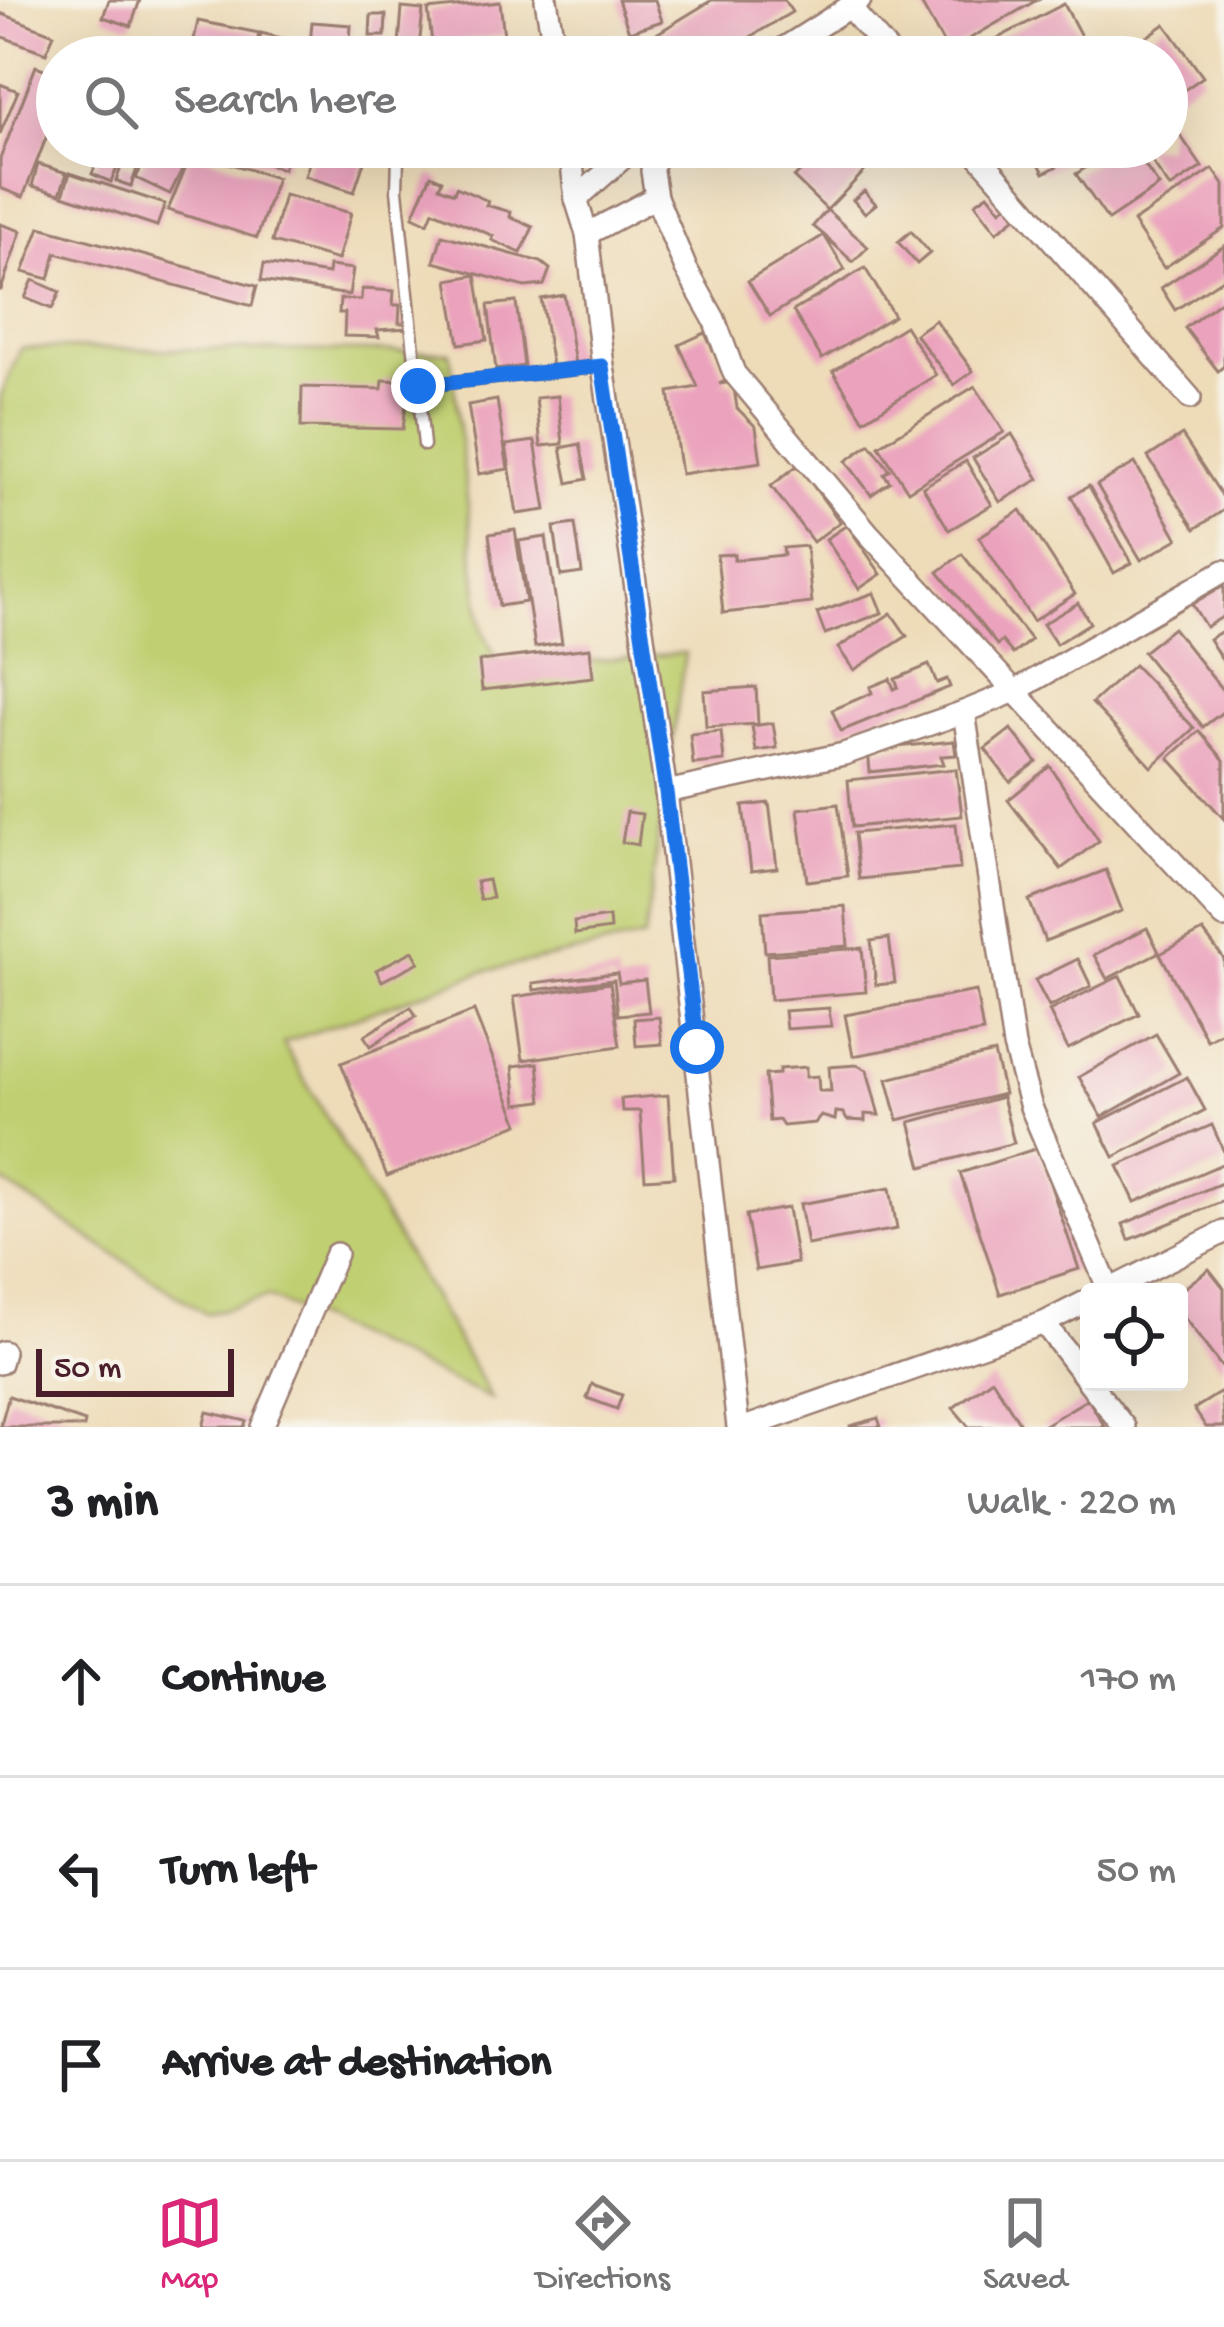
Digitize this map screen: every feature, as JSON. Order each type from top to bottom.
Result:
[{"type":"street","points":[[545,0],[552,36]]},
{"type":"street","points":[[803,36],[854,3],[878,36]]},
{"type":"street","points":[[572,168],[587,234],[602,366],[666,792],[742,1427],[1044,1323],[1080,1305]]},
{"type":"street","points":[[576,199],[611,168]]},
{"type":"street","points":[[652,168],[656,197],[734,373],[869,534],[1015,691],[1214,891],[1224,917]]},
{"type":"street","points":[[989,168],[1190,398]]},
{"type":"street","points":[[587,234],[656,197]]},
{"type":"street","points":[[666,792],[844,754],[964,712],[1015,691],[1224,571]]},
{"type":"street","points":[[964,712],[1014,1046],[1031,1107],[1097,1283]]},
{"type":"street","points":[[1123,1283],[1224,1232]]},
{"type":"street","points":[[262,1427],[336,1254]]},
{"type":"street","points":[[1044,1323],[1080,1370]]},
{"type":"street","points":[[1096,1391],[1124,1427]]},
{"type":"lane","points":[[398,168],[424,445]]},
{"type":"lane","points":[[418,386],[602,366]]},
{"type":"green space","points":[[21,348],[450,352],[482,628],[500,668],[685,653],[644,938],[482,972],[283,1043],[492,1399],[268,1297],[206,1314],[0,1180],[0,398]]},
{"type":"building","points":[[109,0],[140,0],[131,26],[103,17]]},
{"type":"building","points":[[618,0],[655,0],[662,21],[629,32]]},
{"type":"building","points":[[712,0],[784,0],[792,12],[752,36],[653,36]]},
{"type":"building","points":[[919,0],[1037,0],[974,36],[939,36]]},
{"type":"building","points":[[500,2],[504,36],[431,36],[428,10]]},
{"type":"building","points":[[1064,4],[1081,36],[1002,36]]},
{"type":"building","points":[[402,8],[423,10],[420,36],[400,36]]},
{"type":"building","points":[[0,13],[54,34],[36,36],[36,49],[0,36]]},
{"type":"building","points":[[371,15],[386,15],[385,36],[370,36]]},
{"type":"building","points":[[198,21],[259,33],[258,36],[195,36]]},
{"type":"building","points":[[312,22],[351,25],[350,36],[311,36]]},
{"type":"building","points":[[1165,24],[1174,36],[1148,36]]},
{"type":"building","points":[[1188,56],[1203,77],[1188,87]]},
{"type":"building","points":[[36,66],[36,164],[23,197],[0,188],[0,159]]},
{"type":"building","points":[[0,84],[18,91],[0,134]]},
{"type":"building","points":[[1188,147],[1202,167],[1170,188],[1156,168],[1188,168]]},
{"type":"building","points":[[37,168],[67,173],[60,194],[32,186]]},
{"type":"building","points":[[94,168],[117,168],[111,182],[92,174]]},
{"type":"building","points":[[121,168],[137,169],[131,186],[116,181]]},
{"type":"building","points":[[141,168],[183,168],[170,194],[136,178]]},
{"type":"building","points":[[185,168],[244,168],[277,178],[257,238],[168,210]]},
{"type":"building","points":[[307,168],[362,168],[354,192],[305,176]]},
{"type":"building","points":[[804,168],[868,168],[827,210],[794,178]]},
{"type":"building","points":[[1085,168],[1147,168],[1159,186],[1108,220],[1076,174]]},
{"type":"building","points":[[1213,169],[1224,185],[1224,228],[1164,268],[1133,222]]},
{"type":"building","points":[[70,173],[165,204],[157,226],[63,195]]},
{"type":"building","points":[[431,175],[442,180],[439,187],[454,193],[456,187],[533,227],[521,253],[492,240],[494,236],[433,211],[428,223],[413,216]]},
{"type":"building","points":[[864,191],[876,204],[865,213],[853,200]]},
{"type":"building","points":[[988,194],[1001,210],[1007,205],[1016,217],[997,232],[975,203]]},
{"type":"building","points":[[284,195],[351,213],[338,260],[272,242]]},
{"type":"building","points":[[827,210],[868,247],[853,262],[813,226]]},
{"type":"building","points":[[0,224],[21,231],[1,290],[0,290]]},
{"type":"building","points":[[40,227],[257,286],[252,306],[56,253],[49,279],[23,272]]},
{"type":"building","points":[[911,231],[930,253],[917,264],[898,242]]},
{"type":"building","points":[[442,235],[541,262],[550,269],[544,285],[525,287],[434,262]]},
{"type":"building","points":[[824,235],[845,270],[770,316],[748,281]]},
{"type":"building","points":[[1224,246],[1224,278],[1175,310],[1161,288]]},
{"type":"building","points":[[264,264],[328,274],[329,266],[353,269],[349,295],[261,281]]},
{"type":"building","points":[[865,268],[894,316],[822,359],[793,311]]},
{"type":"building","points":[[476,275],[487,340],[459,344],[448,280]]},
{"type":"building","points":[[33,280],[60,292],[52,309],[25,298]]},
{"type":"building","points":[[362,289],[394,291],[393,305],[400,305],[399,323],[409,323],[409,328],[377,330],[379,337],[344,336],[340,299],[361,300]]},
{"type":"building","points":[[564,295],[575,364],[552,367],[541,299]]},
{"type":"building","points":[[1224,298],[1224,366],[1218,371],[1185,328]]},
{"type":"building","points":[[516,302],[524,366],[496,370],[488,305]]},
{"type":"building","points":[[935,320],[973,371],[954,385],[915,334]]},
{"type":"building","points":[[905,326],[936,375],[864,420],[833,371]]},
{"type":"building","points":[[705,333],[727,380],[719,384],[733,382],[737,408],[756,427],[761,462],[681,474],[669,392],[698,387],[679,345]]},
{"type":"building","points":[[383,380],[409,381],[403,429],[301,427],[302,387],[382,389]]},
{"type":"building","points":[[975,386],[1004,432],[908,491],[879,446]]},
{"type":"building","points":[[558,396],[563,444],[541,446],[536,398]]},
{"type":"building","points":[[497,400],[508,469],[479,474],[468,405]]},
{"type":"building","points":[[1012,434],[1039,479],[1000,502],[973,458]]},
{"type":"building","points":[[1182,435],[1224,499],[1224,510],[1195,529],[1148,457]]},
{"type":"building","points":[[535,441],[546,510],[517,514],[506,445]]},
{"type":"building","points":[[580,444],[587,479],[568,483],[561,448]]},
{"type":"building","points":[[870,444],[890,470],[884,474],[890,482],[871,495],[846,461]]},
{"type":"building","points":[[966,461],[992,505],[949,530],[923,487]]},
{"type":"building","points":[[1135,463],[1178,539],[1141,560],[1097,485]]},
{"type":"building","points":[[798,465],[840,522],[813,542],[771,486]]},
{"type":"building","points":[[1089,486],[1132,563],[1114,573],[1071,496]]},
{"type":"building","points":[[1021,510],[1075,594],[1033,621],[979,537]]},
{"type":"building","points":[[575,524],[582,573],[561,576],[554,527]]},
{"type":"building","points":[[847,525],[881,574],[859,589],[826,539]]},
{"type":"building","points":[[515,530],[526,602],[499,606],[489,534]]},
{"type":"building","points":[[546,537],[562,643],[535,647],[519,541]]},
{"type":"building","points":[[806,546],[812,603],[723,613],[717,555],[734,554],[734,560],[784,555],[783,548]]},
{"type":"building","points":[[962,554],[1031,640],[1013,654],[1002,641],[997,645],[938,572]]},
{"type":"building","points":[[1224,585],[1224,616],[1206,627],[1192,604]]},
{"type":"building","points":[[874,593],[882,613],[825,634],[817,613]]},
{"type":"building","points":[[1078,603],[1090,623],[1056,644],[1043,624]]},
{"type":"building","points":[[891,613],[907,636],[854,670],[838,648]]},
{"type":"building","points":[[1173,628],[1224,692],[1224,711],[1203,727],[1143,652]]},
{"type":"building","points":[[1224,630],[1224,663],[1209,639]]},
{"type":"building","points":[[590,648],[593,677],[482,690],[479,661]]},
{"type":"building","points":[[929,665],[937,683],[947,679],[950,687],[841,731],[832,710],[872,693],[870,687],[890,679],[894,689],[898,687],[895,679]]},
{"type":"building","points":[[1134,665],[1194,728],[1152,767],[1092,703]]},
{"type":"building","points":[[756,687],[758,724],[706,727],[704,691]]},
{"type":"building","points":[[773,723],[777,748],[756,751],[752,726]]},
{"type":"building","points":[[1011,729],[1037,762],[1010,782],[985,749]]},
{"type":"building","points":[[721,731],[724,761],[693,764],[690,734]]},
{"type":"building","points":[[1199,731],[1224,760],[1224,819],[1169,758]]},
{"type":"building","points":[[954,741],[956,755],[941,756],[944,764],[870,772],[868,750]]},
{"type":"building","points":[[1050,766],[1099,841],[1061,869],[1008,800]]},
{"type":"building","points":[[956,769],[962,816],[852,827],[848,780]]},
{"type":"building","points":[[769,803],[777,868],[751,871],[743,806]]},
{"type":"building","points":[[838,804],[848,876],[807,881],[798,809]]},
{"type":"building","points":[[627,812],[642,814],[638,845],[622,842]]},
{"type":"building","points":[[956,824],[960,869],[859,879],[854,833]]},
{"type":"building","points":[[1106,870],[1122,911],[1045,941],[1029,900]]},
{"type":"building","points":[[488,880],[492,898],[480,900],[476,882]]},
{"type":"building","points":[[845,906],[848,946],[765,952],[762,912]]},
{"type":"building","points":[[609,917],[610,929],[575,934],[574,922]]},
{"type":"building","points":[[1147,928],[1159,952],[1107,979],[1094,955]]},
{"type":"building","points":[[1203,931],[1224,959],[1224,1031],[1207,1040],[1160,954]]},
{"type":"building","points":[[889,938],[895,983],[876,985],[871,941]]},
{"type":"building","points":[[862,948],[866,992],[770,1000],[767,955]]},
{"type":"building","points":[[413,951],[419,962],[382,981],[376,970]]},
{"type":"building","points":[[1078,959],[1091,986],[1049,1007],[1035,980]]},
{"type":"building","points":[[617,973],[619,983],[645,980],[649,1012],[618,1015],[614,980],[534,990],[533,983]]},
{"type":"building","points":[[1120,976],[1139,1014],[1068,1049],[1049,1011]]},
{"type":"building","points":[[610,983],[620,1046],[523,1060],[514,997]]},
{"type":"building","points":[[976,991],[983,1032],[853,1056],[845,1015]]},
{"type":"building","points":[[411,1007],[416,1016],[371,1046],[364,1036]]},
{"type":"building","points":[[829,1008],[831,1026],[786,1029],[784,1011]]},
{"type":"building","points":[[474,1011],[519,1124],[387,1176],[341,1063]]},
{"type":"building","points":[[659,1017],[662,1044],[636,1046],[634,1019]]},
{"type":"building","points":[[1156,1034],[1179,1073],[1102,1117],[1079,1077]]},
{"type":"building","points":[[994,1053],[1004,1094],[898,1120],[887,1079]]},
{"type":"building","points":[[538,1063],[542,1101],[517,1104],[513,1066]]},
{"type":"building","points":[[857,1065],[867,1070],[879,1115],[865,1114],[865,1121],[847,1120],[836,1112],[835,1120],[821,1116],[815,1123],[783,1126],[779,1120],[769,1121],[765,1075],[806,1067],[806,1077],[818,1076],[819,1091],[831,1091],[829,1067]]},
{"type":"building","points":[[1187,1077],[1205,1110],[1114,1157],[1097,1123]]},
{"type":"building","points":[[668,1095],[674,1177],[645,1179],[640,1111],[622,1111],[621,1099]]},
{"type":"building","points":[[1002,1097],[1014,1143],[922,1167],[910,1122]]},
{"type":"building","points":[[1212,1125],[1224,1163],[1135,1202],[1118,1166]]},
{"type":"building","points":[[1038,1148],[1079,1269],[1000,1294],[960,1173]]},
{"type":"building","points":[[1224,1182],[1224,1201],[1129,1240],[1123,1224]]},
{"type":"building","points":[[890,1188],[897,1229],[807,1245],[800,1204]]},
{"type":"building","points":[[788,1208],[797,1263],[756,1270],[746,1215]]},
{"type":"building","points":[[1209,1269],[1224,1288],[1224,1370],[1188,1323],[1188,1285]]},
{"type":"building","points":[[992,1379],[1022,1427],[969,1427],[953,1408]]},
{"type":"building","points":[[592,1384],[622,1395],[617,1409],[587,1398]]},
{"type":"building","points":[[1221,1392],[1224,1427],[1206,1427],[1194,1409]]},
{"type":"building","points":[[9,1396],[85,1422],[84,1427],[0,1427]]},
{"type":"building","points":[[1088,1399],[1105,1427],[1041,1427]]},
{"type":"building","points":[[207,1412],[246,1421],[244,1427],[203,1427]]},
{"type":"building","points":[[878,1418],[881,1427],[850,1427],[850,1426]]},
{"type":"route","points":[[418,386],[602,366],[666,792],[697,1047]]}]
